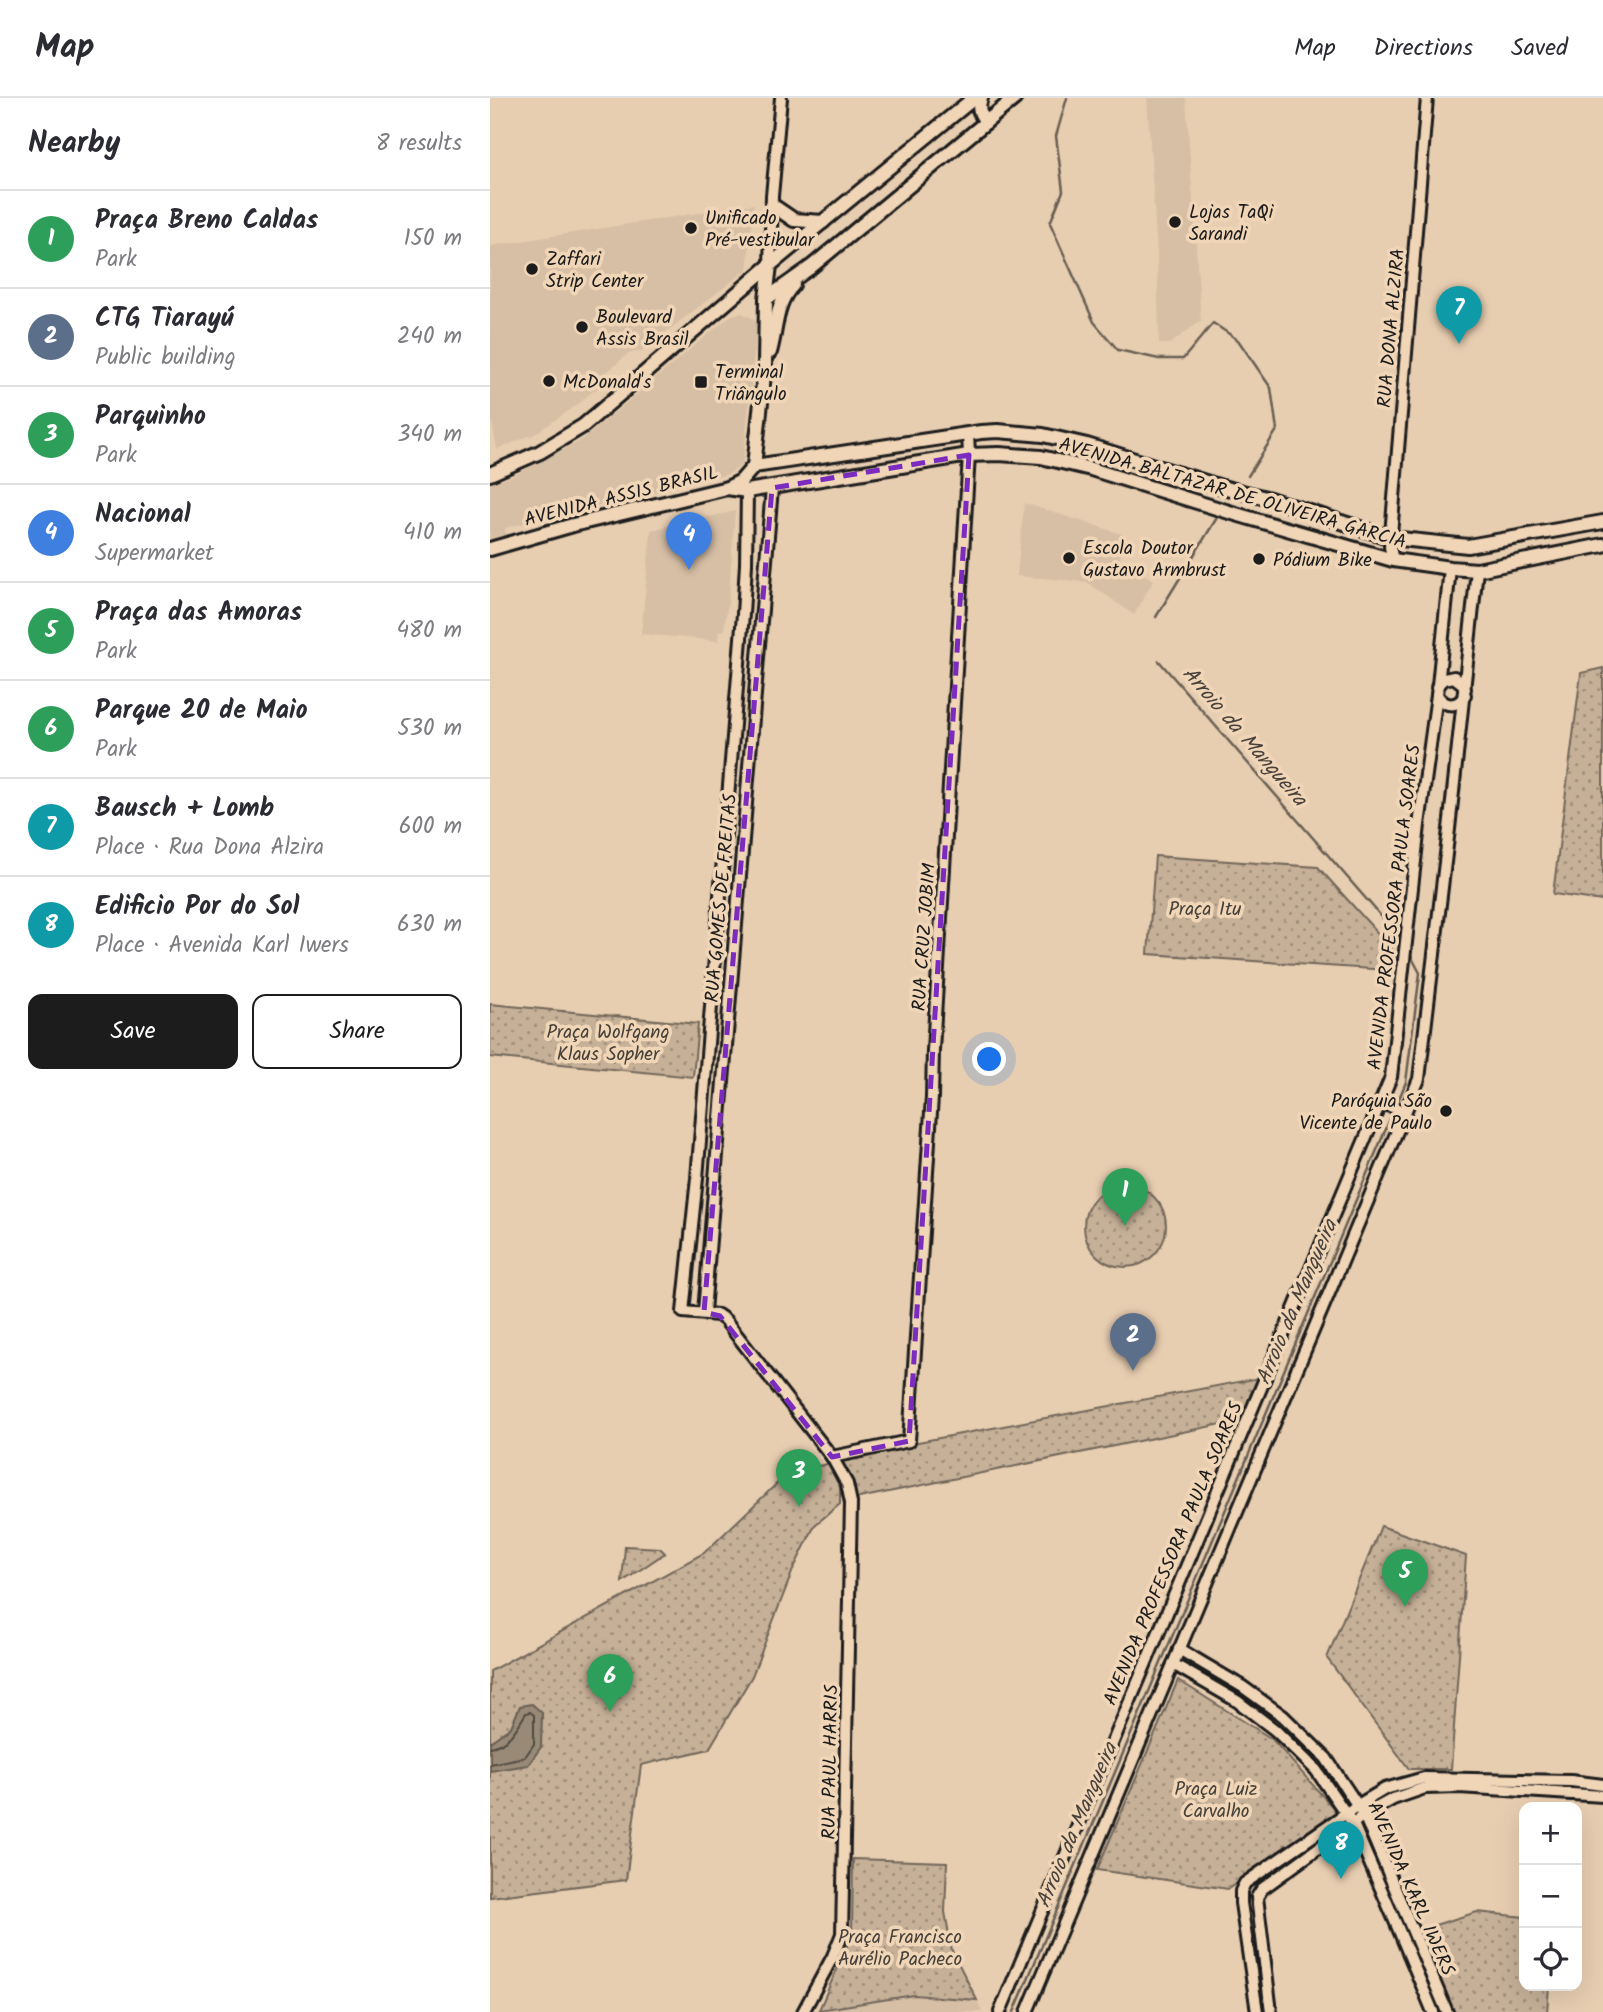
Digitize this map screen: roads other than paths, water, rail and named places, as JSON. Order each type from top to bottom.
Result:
[{"type":"main road","points":[[490,474],[540,452],[583,426],[770,265],[974,98]]},
{"type":"main road","points":[[981,98],[980,114],[986,122]]},
{"type":"main road","points":[[766,299],[811,267],[1016,98]]},
{"type":"main road","points":[[772,205],[794,220],[823,222]]},
{"type":"main road","points":[[754,466],[765,366],[766,299],[770,265]]},
{"type":"main road","points":[[765,366],[775,335],[780,303],[789,289],[811,267]]},
{"type":"main road","name":"AVENIDA BALTAZAR DE OLIVEIRA GARCIA","points":[[754,466],[998,431],[1043,435],[1087,445],[1391,538],[1468,546],[1603,522]]},
{"type":"main road","name":"AVENIDA BALTAZAR DE OLIVEIRA GARCIA","points":[[727,488],[747,491],[772,488],[969,455],[999,454],[1041,457],[1091,469],[1393,560],[1477,570],[1603,545]]},
{"type":"main road","name":"AVENIDA ASSIS BRASIL","points":[[490,549],[573,525],[727,488],[741,481],[754,466]]},
{"type":"street","points":[[770,265],[781,98]]},
{"type":"street","name":"RUA DONA ALZIRA","points":[[1393,560],[1390,547],[1427,98]]},
{"type":"street","name":"RUA CRUZ JOBIM","points":[[832,1457],[909,1441],[932,1097],[969,455],[968,434]]},
{"type":"street","name":"RUA GOMES DE FREITAS","points":[[747,491],[746,564],[730,776],[697,1178],[683,1311],[704,1312],[772,488]]},
{"type":"street","points":[[746,532],[764,530],[768,534]]},
{"type":"street","name":"AVENIDA PROFESSORA PAULA SOARES","points":[[1027,2012],[1173,1664],[1393,1107],[1391,1077],[1450,568]]},
{"type":"street","name":"AVENIDA PROFESSORA PAULA SOARES","points":[[1000,2012],[1393,1107],[1419,1079],[1477,570]]},
{"type":"street","points":[[1454,677],[1463,684],[1465,692],[1461,701],[1455,705],[1447,705],[1441,701],[1437,691],[1444,679],[1454,677]]},
{"type":"street","points":[[704,1312],[718,1315],[725,1321],[832,1457]]},
{"type":"street","name":"RUA PAUL HARRIS","points":[[803,2012],[842,1934],[851,1503],[847,1484],[832,1457]]},
{"type":"street","name":"AVENIDA KARL IWERS","points":[[1179,1649],[1243,1687],[1283,1716],[1326,1758],[1364,1815],[1447,2012]]},
{"type":"street","name":"AVENIDA KARL IWERS","points":[[1173,1664],[1237,1701],[1275,1730],[1316,1770],[1353,1824],[1433,2012]]},
{"type":"street","points":[[1257,2012],[1241,1891],[1245,1884],[1358,1805],[1385,1789],[1424,1778],[1543,1780],[1603,1785]]},
{"type":"street","points":[[1271,2012],[1257,1897],[1262,1889],[1364,1815],[1393,1799],[1425,1788],[1460,1787],[1603,1796]]},
{"type":"water","points":[[532,1704],[542,1713],[541,1747],[528,1765],[490,1771],[490,1742],[511,1727],[520,1706]]},
{"type":"waterway","name":"Arroio da Mangueira","points":[[1067,98],[1056,136],[1063,191],[1050,223],[1094,322],[1118,350],[1159,359],[1183,359],[1213,323],[1238,340],[1271,388],[1277,430],[1248,476]]},
{"type":"waterway","name":"Arroio da Mangueira","points":[[1156,617],[1218,516]]},
{"type":"waterway","name":"Arroio da Mangueira","points":[[1159,661],[1401,939]]},
{"type":"waterway","name":"Arroio da Mangueira","points":[[1396,1106],[1406,1082],[1420,973],[1410,954]]},
{"type":"waterway","name":"Arroio da Mangueira","points":[[1014,2012],[1393,1112]]},
{"type":"place","name":"Lojas TaQi Sarandi","points":[[1175,222]]},
{"type":"place","name":"Unificado Pré-vestibular","points":[[691,228]]},
{"type":"place","name":"Zaffari Strip Center","points":[[532,269]]},
{"type":"place","name":"Boulevard Assis Brasil","points":[[582,327]]},
{"type":"place","name":"Bausch + Lomb","points":[[1459,344]]},
{"type":"place","name":"McDonald's","points":[[549,381]]},
{"type":"place","name":"Terminal Triângulo","points":[[701,382]]},
{"type":"place","name":"Escola Doutor Gustavo Armbrust","points":[[1069,558]]},
{"type":"place","name":"Pódium Bike","points":[[1259,559]]},
{"type":"place","name":"Nacional","points":[[689,570]]},
{"type":"place","name":"Paróquia São Vicente de Paulo","points":[[1446,1111]]},
{"type":"place","name":"Praça Breno Caldas","points":[[1125,1226]]},
{"type":"place","name":"CTG Tiarayú","points":[[1133,1371]]},
{"type":"place","name":"Parquinho","points":[[799,1507]]},
{"type":"place","name":"Praça das Amoras","points":[[1405,1607]]},
{"type":"place","name":"Parque 20 de Maio","points":[[610,1712]]},
{"type":"place","name":"Edificio Por do Sol","points":[[1341,1879]]},
{"type":"park label","name":"Praça Itu","points":[[1205,908]]},
{"type":"park label","name":"Praça Wolfgang Klaus Sopher","points":[[608,1042]]},
{"type":"park label","name":"Praça Luiz Carvalho","points":[[1216,1799]]},
{"type":"park label","name":"Praça Francisco Aurélio Pacheco","points":[[900,1947]]}]
